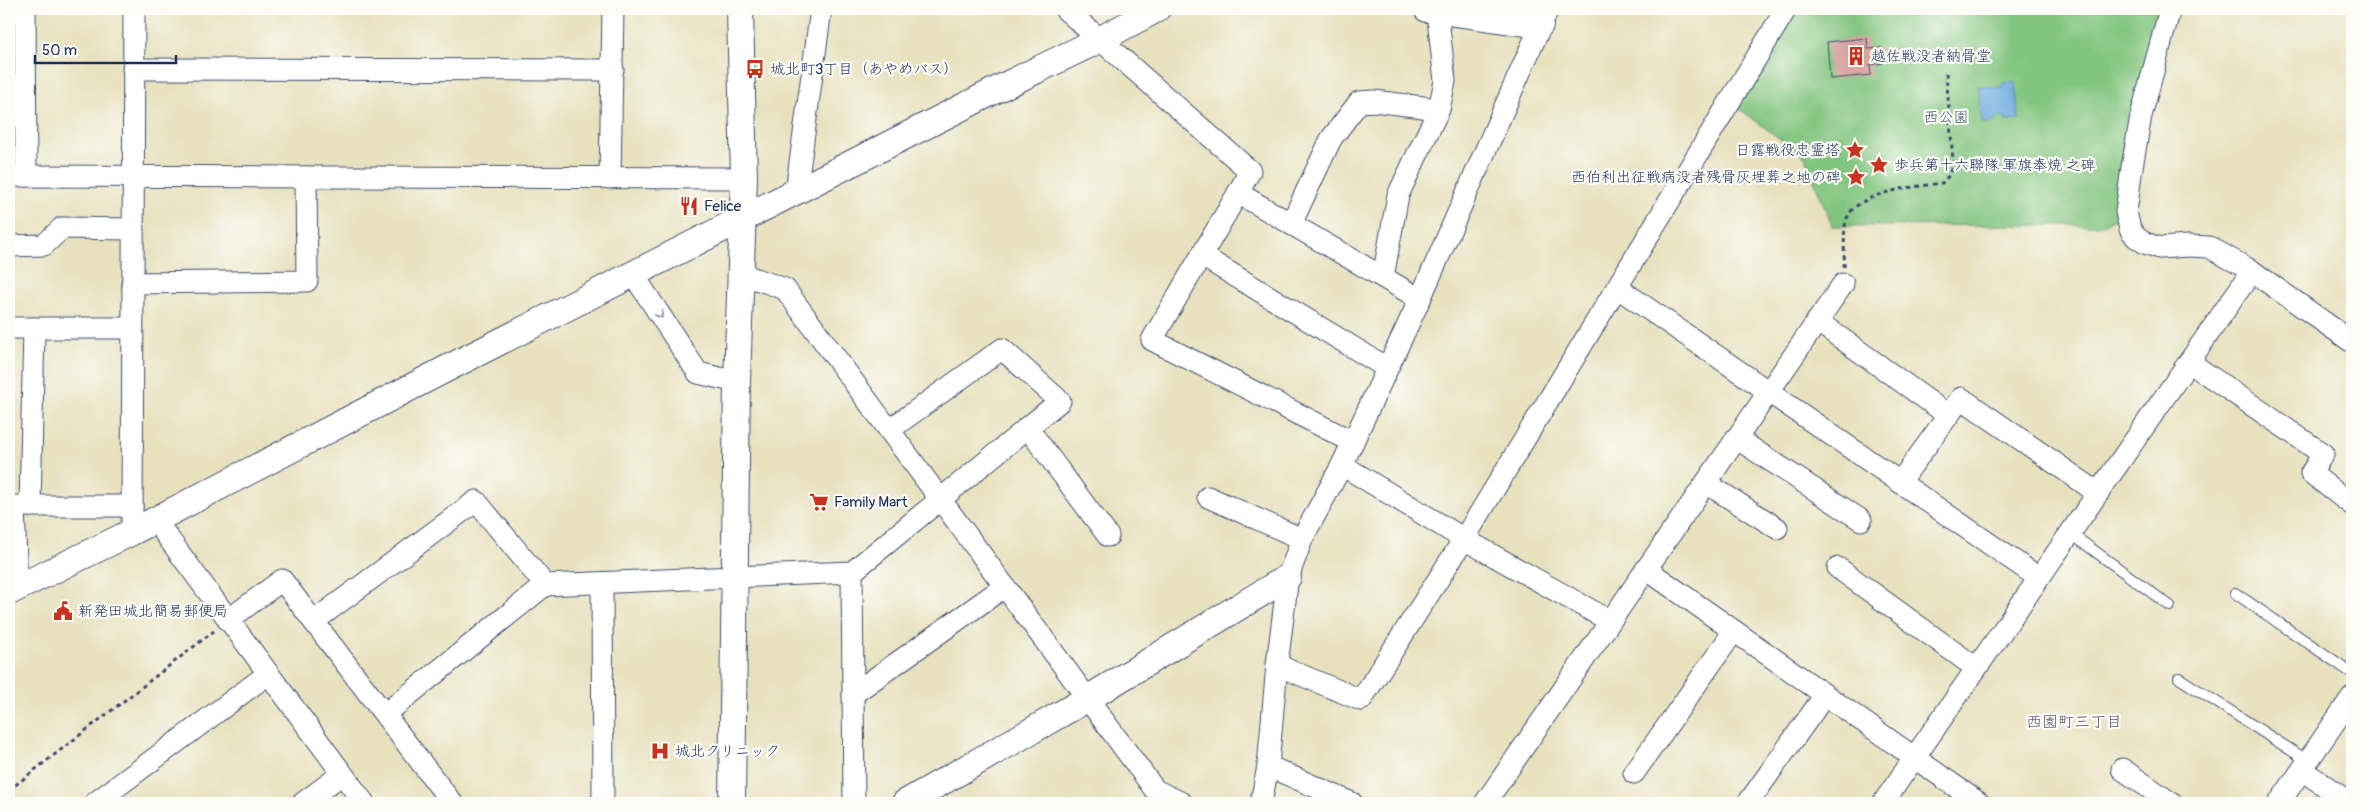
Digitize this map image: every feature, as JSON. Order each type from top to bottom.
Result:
[{"type":"street","points":[[25,9],[17,176],[744,178]]},
{"type":"street","points":[[132,532],[134,9]]},
{"type":"street","points":[[610,178],[613,9]]},
{"type":"street","points":[[732,803],[739,273],[744,178],[740,9]]},
{"type":"street","points":[[796,192],[821,9]]},
{"type":"street","points":[[1065,9],[1250,171],[1152,340],[1353,442]]},
{"type":"street","points":[[34,328],[18,506],[13,590],[132,532],[633,274],[1006,85],[1102,40],[1157,9]]},
{"type":"street","points":[[1261,803],[1268,766],[1276,665],[1288,577],[1302,539],[1342,465],[1420,299],[1544,17],[1432,9],[1445,81],[1439,109],[1398,195],[1383,277]]},
{"type":"street","points":[[1276,665],[1361,700],[1464,539],[1786,9]]},
{"type":"street","points":[[2170,9],[2141,116],[2126,212],[2130,229],[2136,237],[2145,243],[2160,248],[2209,247],[2252,271],[2352,342]]},
{"type":"street","points":[[133,69],[612,70]]},
{"type":"street","points":[[1291,224],[1331,139],[1359,102],[1439,109]]},
{"type":"street","points":[[132,283],[307,282],[306,177]]},
{"type":"street","points":[[1238,193],[1420,299]]},
{"type":"street","points":[[9,246],[44,245],[62,228],[132,229]]},
{"type":"street","points":[[1202,256],[1387,368]]},
{"type":"street","points":[[1883,803],[2252,271]]},
{"type":"street","points":[[739,273],[786,289],[1154,790],[1182,803]]},
{"type":"street","points":[[633,274],[698,373],[737,382]]},
{"type":"street","points":[[1485,803],[1843,284]]},
{"type":"street","points":[[1618,288],[2039,578]]},
{"type":"street","points":[[1817,322],[1948,415]]},
{"type":"street","points":[[9,328],[132,328]]},
{"type":"street","points":[[384,714],[545,585],[852,572],[939,498],[1060,401],[1002,349],[889,430]]},
{"type":"street","points":[[2189,362],[2323,454],[2311,473],[2352,505]]},
{"type":"street","points":[[1900,482],[1961,398],[2098,493]]},
{"type":"street","points":[[1027,427],[1108,536]]},
{"type":"street","points":[[1736,438],[1861,520]]},
{"type":"street","points":[[1342,465],[1464,539],[1610,621]]},
{"type":"street","points":[[1706,483],[1777,528]]},
{"type":"street","points":[[1208,497],[1302,539]]},
{"type":"street","points":[[314,621],[476,501],[545,585]]},
{"type":"street","points":[[18,506],[132,506]]},
{"type":"street","points":[[155,520],[364,803]]},
{"type":"street","points":[[1838,568],[1976,668]]},
{"type":"street","points":[[1646,569],[1979,803]]},
{"type":"street","points":[[852,572],[854,803]]},
{"type":"street","points":[[905,803],[1087,699],[1288,577]]},
{"type":"street","points":[[228,620],[282,580],[452,803]]},
{"type":"street","points":[[602,582],[603,803]]},
{"type":"street","points":[[853,694],[1004,587]]},
{"type":"street","points":[[1634,774],[1734,631]]},
{"type":"street","points":[[95,803],[268,674]]},
{"type":"street","points":[[1748,803],[1825,695]]},
{"type":"street","points":[[2279,803],[2352,698]]},
{"type":"street","points":[[2305,765],[2350,803]]},
{"type":"street","points":[[1268,766],[1352,803]]},
{"type":"street","points":[[2122,770],[2172,803]]},
{"type":"street","points":[[303,803],[342,774]]},
{"type":"lane","points":[[2070,533],[2170,606]]},
{"type":"lane","points":[[2235,593],[2352,673]]},
{"type":"lane","points":[[2179,678],[2305,765]]},
{"type":"path","points":[[1843,284],[1846,220],[1857,206],[1871,196],[1942,183],[1950,174],[1953,160],[1946,73]]},
{"type":"path","points":[[9,790],[228,620]]},
{"type":"green space","name":"西公園","points":[[1792,9],[2158,9],[2139,87],[2118,217],[2101,225],[1832,226],[1805,157],[1734,105]]},
{"type":"water","points":[[2015,82],[2019,120],[2006,121],[2005,117],[1995,118],[1995,122],[1982,123],[1978,86],[2004,87],[2003,83]]},
{"type":"building","name":"越佐戦没者納骨堂","points":[[1867,38],[1868,49],[1882,48],[1883,63],[1870,65],[1871,75],[1830,79],[1827,42]]},
{"type":"place","name":"越佐戦没者納骨堂","points":[[1856,56]]},
{"type":"place","name":"城北町3丁目（あやめバス）","points":[[755,69]]},
{"type":"place","name":"日露戦役忠霊塔","points":[[1855,150]]},
{"type":"place","name":"歩兵第十六聯隊 軍旗奉焼 之碑","points":[[1879,165]]},
{"type":"place","name":"西伯利出征戦病没者残骨灰埋葬之地の碑","points":[[1856,177]]},
{"type":"place","name":"Felice","points":[[689,206]]},
{"type":"place","name":"Family Mart","points":[[819,502]]},
{"type":"place","name":"新発田城北簡易郵便局","points":[[63,611]]},
{"type":"place","name":"城北クリニック","points":[[660,751]]},
{"type":"district","name":"西園町三丁目","points":[[2074,721]]}]
